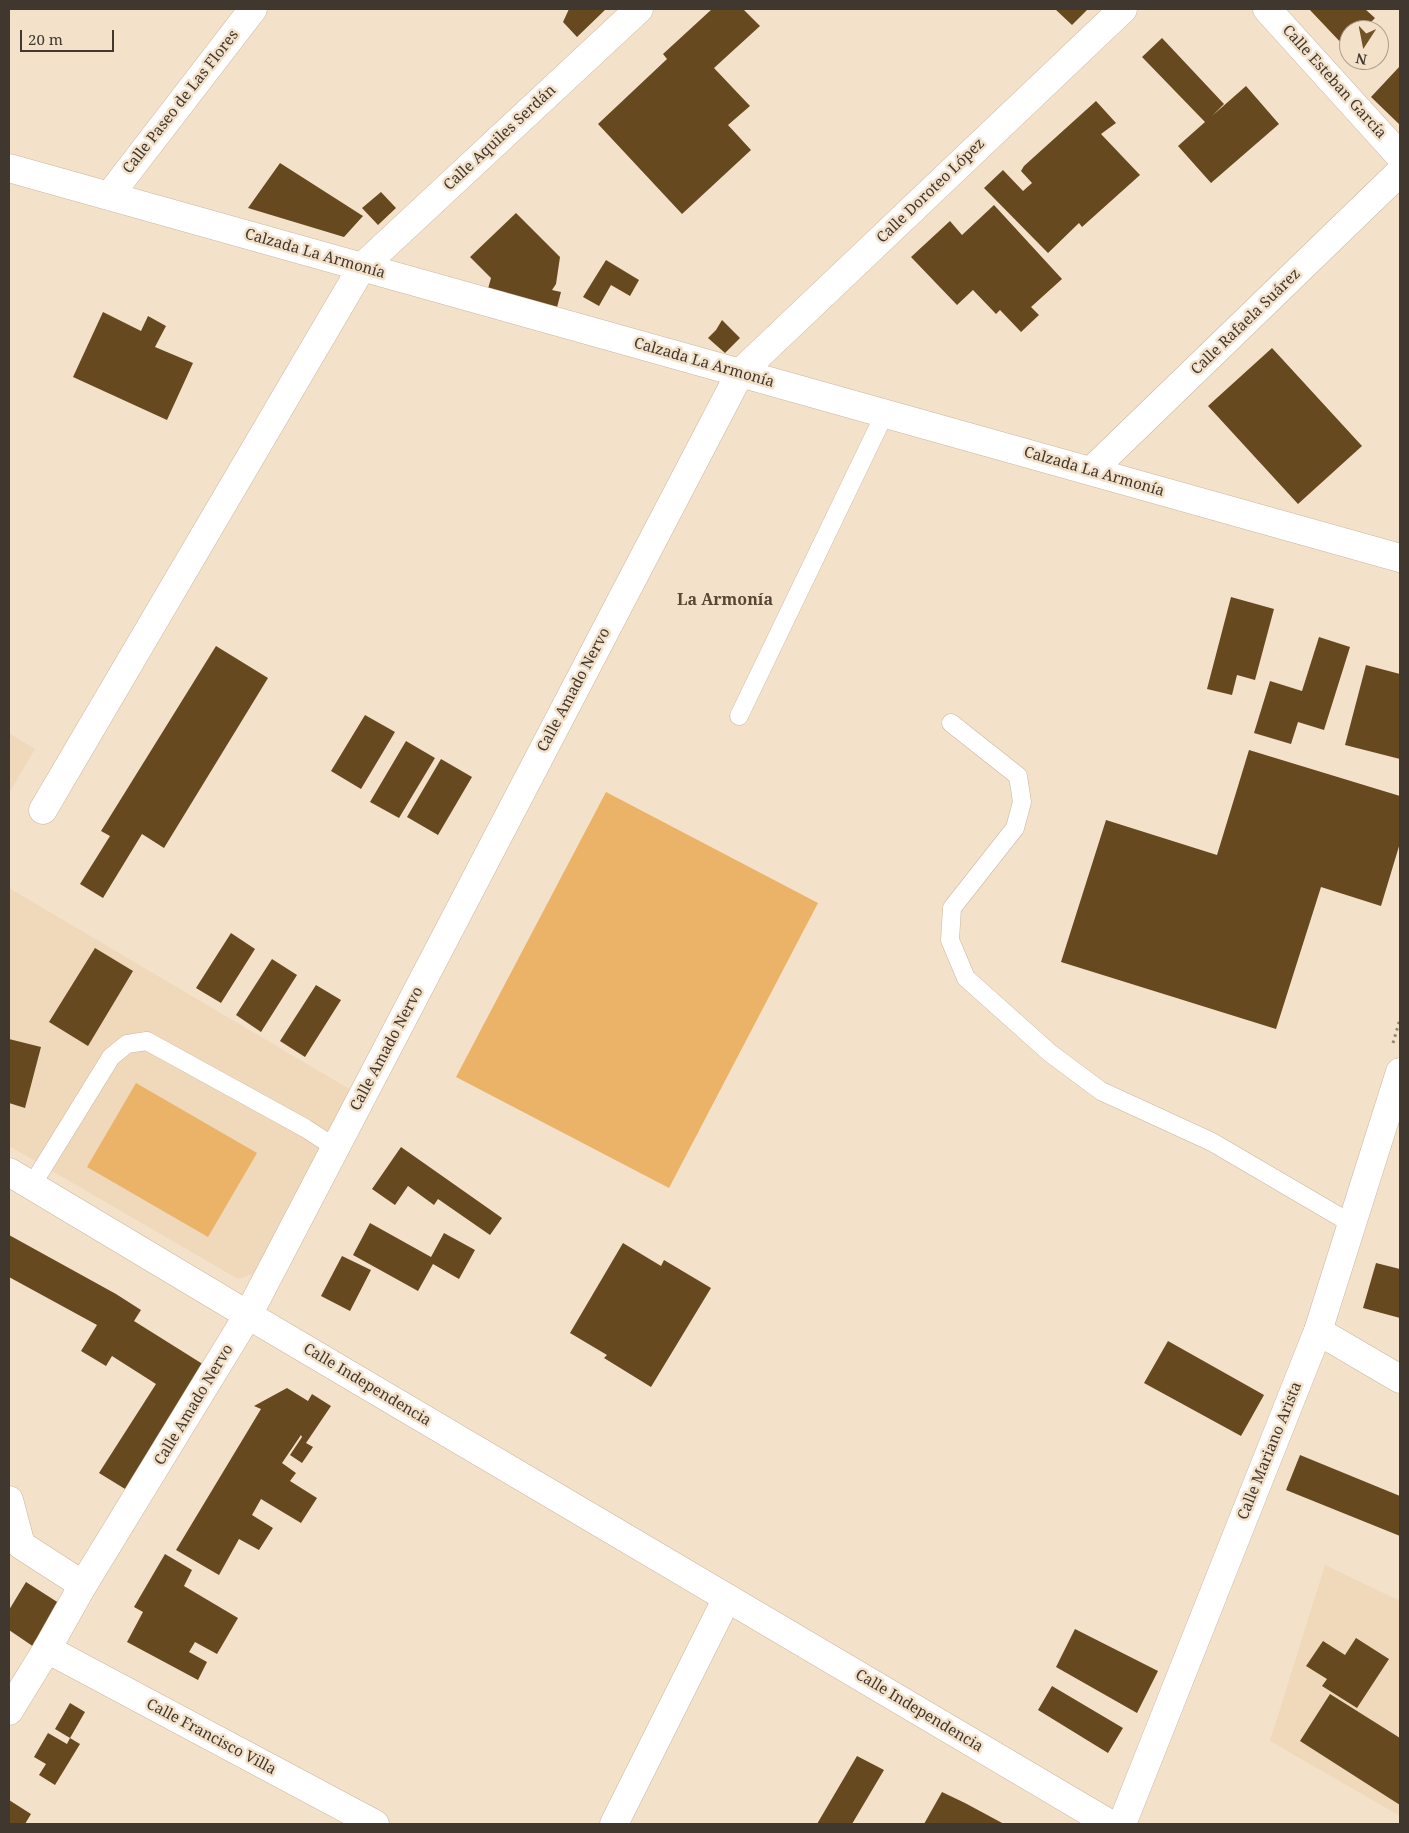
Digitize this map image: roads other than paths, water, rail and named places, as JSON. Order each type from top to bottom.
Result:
[{"type":"street","name":"Calle Paseo de Las Flores","points":[[109,196],[253,9]]},
{"type":"street","name":"Calle Aquiles Serdán","points":[[43,810],[362,267],[639,9]]},
{"type":"street","name":"Calle Doroteo López","points":[[740,373],[1123,9]]},
{"type":"street","name":"Calle Esteban García","points":[[1267,9],[1400,156]]},
{"type":"street","name":"Calzada La Armonía","points":[[9,168],[1400,558]]},
{"type":"street","name":"Calle Rafaela Suárez","points":[[1091,471],[1400,172]]},
{"type":"street","name":"Calle Amado Nervo","points":[[9,1711],[83,1585],[248,1315],[740,373]]},
{"type":"street","name":"Calle Mariano Arista","points":[[1122,1824],[1318,1331],[1400,1072]]},
{"type":"street","name":"Calle Independencia","points":[[9,1172],[1110,1824]]},
{"type":"street","points":[[1318,1331],[1400,1379]]},
{"type":"street","points":[[9,1500],[21,1545],[83,1585]]},
{"type":"street","points":[[614,1824],[727,1598]]},
{"type":"street","name":"Calle Francisco Villa","points":[[47,1649],[375,1824]]},
{"type":"lane","points":[[739,716],[885,413]]},
{"type":"lane","points":[[951,723],[1018,776],[1022,802],[1015,828],[952,908],[950,940],[966,978],[1050,1053],[1101,1090],[1212,1142],[1352,1224]]},
{"type":"lane","points":[[32,1185],[111,1057],[127,1044],[147,1041],[305,1128],[336,1148]]},
{"type":"district","name":"La Armonía","points":[[725,600]]}]
